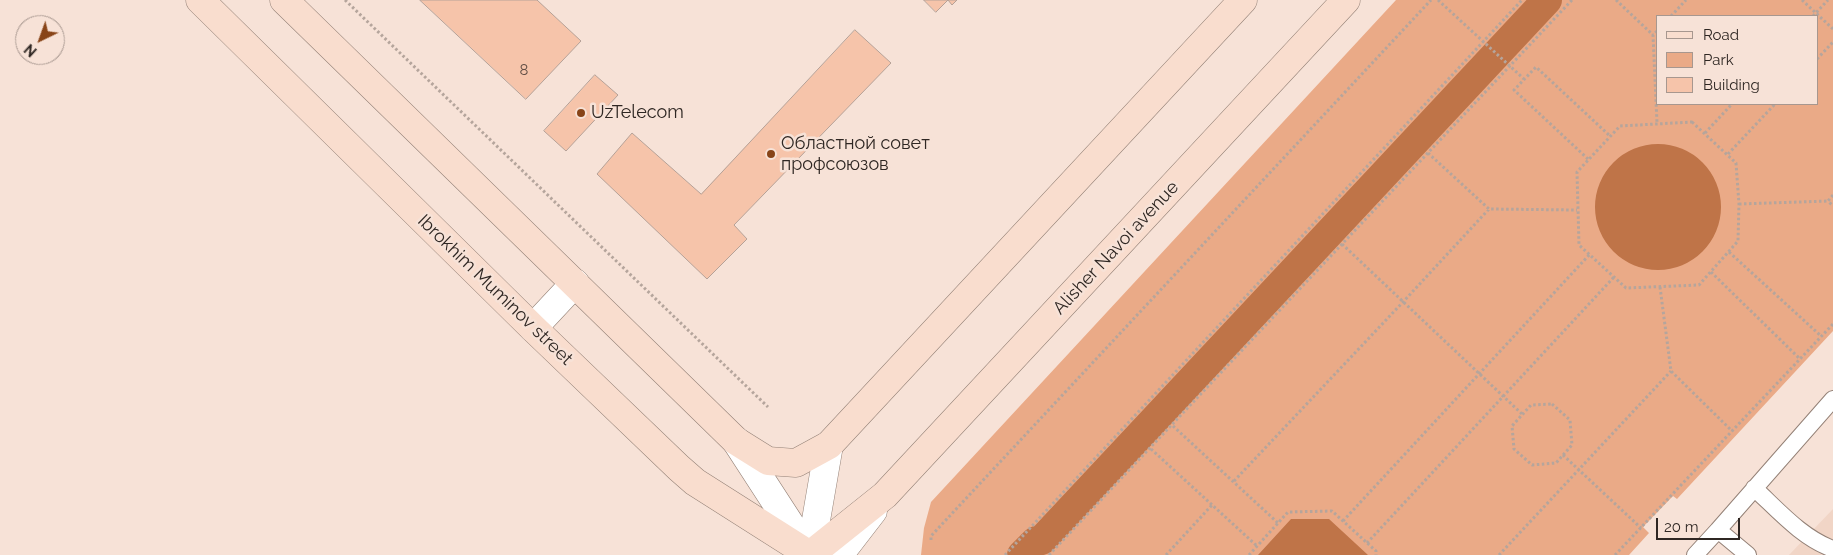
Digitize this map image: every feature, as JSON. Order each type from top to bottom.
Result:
[{"type":"main road","name":"Ibrokhim Muminov street","points":[[200,0],[533,328],[695,482],[810,555]]},
{"type":"main road","points":[[284,0],[736,440],[768,461],[796,463],[829,445],[1243,0]]},
{"type":"main road","name":"Alisher Navoi avenue","points":[[810,555],[885,495],[1346,0]]},
{"type":"street","points":[[533,328],[575,283]]},
{"type":"street","points":[[736,440],[810,555]]},
{"type":"street","points":[[810,555],[829,445]]},
{"type":"street","name":"Alisher Navoi avenue","points":[[839,555],[885,495]]},
{"type":"lane","points":[[1695,555],[1833,399]]},
{"type":"lane","points":[[1754,488],[1790,522],[1818,544],[1833,549]]},
{"type":"lane","points":[[1718,530],[1748,555]]},
{"type":"path","points":[[346,0],[768,407]]},
{"type":"path","points":[[931,540],[931,536],[1431,0]]},
{"type":"path","points":[[1438,0],[1524,79]]},
{"type":"path","points":[[1005,555],[1522,0]]},
{"type":"path","points":[[1049,555],[1173,426],[1572,0]]},
{"type":"path","points":[[1616,0],[1653,35],[1656,101]]},
{"type":"path","points":[[1672,15],[1686,0]]},
{"type":"path","points":[[1802,0],[1814,15],[1828,0]]},
{"type":"path","points":[[1818,18],[1833,29]]},
{"type":"path","points":[[1653,35],[1656,32]]},
{"type":"path","points":[[1818,58],[1833,42]]},
{"type":"path","points":[[1588,159],[1514,90],[1524,79],[1536,67],[1610,136]]},
{"type":"path","points":[[1656,105],[1657,123]]},
{"type":"path","points":[[1705,133],[1731,105]]},
{"type":"path","points":[[1728,154],[1774,105]]},
{"type":"path","points":[[1692,122],[1705,133],[1736,163],[1739,204],[1738,241],[1699,285],[1626,288],[1579,245],[1576,172],[1620,126],[1692,122]]},
{"type":"path","points":[[1428,153],[1489,209],[1577,210]]},
{"type":"path","points":[[1828,201],[1833,195]]},
{"type":"path","points":[[1739,204],[1828,201],[1833,206]]},
{"type":"path","points":[[1234,481],[1489,209]]},
{"type":"path","points":[[1342,244],[1522,414]]},
{"type":"path","points":[[1729,252],[1822,336]]},
{"type":"path","points":[[1343,521],[1590,254]]},
{"type":"path","points":[[1711,272],[1800,359]]},
{"type":"path","points":[[1367,543],[1614,277]]},
{"type":"path","points":[[1660,287],[1671,371],[1732,431]]},
{"type":"path","points":[[1615,555],[1833,324]]},
{"type":"path","points":[[1499,555],[1671,371]]},
{"type":"path","points":[[1552,404],[1570,420],[1572,445],[1556,463],[1532,465],[1514,449],[1512,426],[1522,414],[1531,405],[1552,404]]},
{"type":"path","points":[[1173,426],[1278,523]]},
{"type":"path","points":[[1150,449],[1257,546]]},
{"type":"path","points":[[1563,455],[1641,528]]},
{"type":"path","points":[[1166,555],[1212,505]]},
{"type":"path","points":[[1250,555],[1288,512],[1332,511],[1376,551],[1376,555]]},
{"type":"shaded area","points":[[1658,144],[1682,149],[1702,163],[1716,183],[1721,207],[1716,231],[1702,251],[1682,265],[1658,270],[1634,265],[1614,251],[1600,231],[1595,207],[1600,183],[1614,163],[1634,149]]},
{"type":"shaded area","points":[[1833,509],[1833,555],[1789,555]]},
{"type":"shaded area","points":[[1291,519],[1329,519],[1368,555],[1258,555]]},
{"type":"green space","points":[[1396,0],[1833,0],[1833,331],[1677,499],[1673,496],[1643,527],[1649,533],[1629,555],[921,555],[924,528],[931,502]]},
{"type":"building","points":[[420,0],[537,0],[581,41],[526,99]]},
{"type":"building","points":[[924,0],[948,0],[936,12]]},
{"type":"building","points":[[948,0],[957,0],[952,5]]},
{"type":"building","name":"Областной совет профсоюзов","points":[[855,30],[891,63],[734,225],[747,239],[707,279],[597,174],[632,133],[701,194]]},
{"type":"building","name":"UzTelecom","points":[[595,75],[618,95],[566,151],[544,131]]},
{"type":"waterway","points":[[1022,555],[1036,541],[1042,540],[1547,0]]},
{"type":"place","name":"UzTelecom","points":[[581,113]]},
{"type":"place","name":"Областной совет профсоюзов","points":[[771,154]]}]
